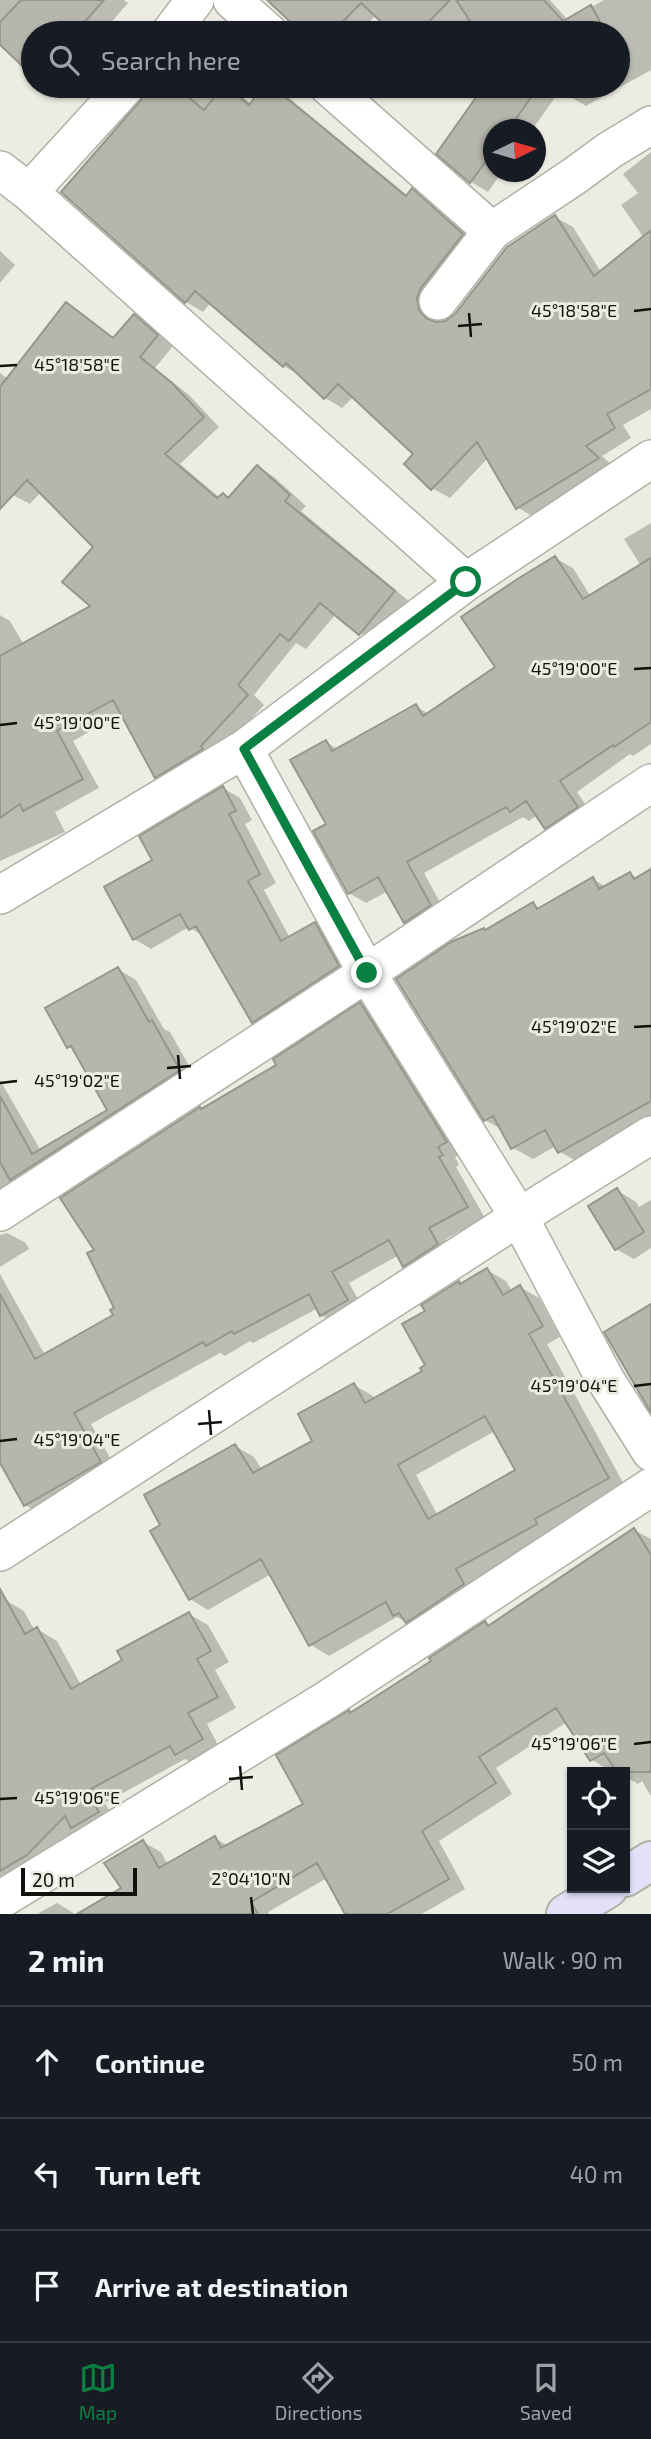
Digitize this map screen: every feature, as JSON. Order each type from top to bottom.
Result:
[{"type":"street","points":[[179,21],[195,0]]},
{"type":"street","points":[[232,0],[256,21]]},
{"type":"street","points":[[29,192],[115,98]]},
{"type":"street","points":[[342,98],[492,231]]},
{"type":"street","points":[[438,302],[492,231],[651,125]]},
{"type":"street","points":[[0,170],[29,192],[466,582]]},
{"type":"street","points":[[0,895],[244,749],[466,582],[651,459]]},
{"type":"street","points":[[244,749],[367,973],[519,1217],[605,1379],[651,1452]]},
{"type":"street","points":[[0,1212],[367,973],[651,783]]},
{"type":"street","points":[[0,1552],[519,1217],[651,1135]]},
{"type":"street","points":[[0,1900],[328,1699],[651,1487]]},
{"type":"street","points":[[630,1874],[651,1861]]},
{"type":"street","points":[[566,1914],[600,1893]]},
{"type":"building","points":[[21,0],[104,0],[86,21],[21,21],[21,65],[0,45],[0,22]]},
{"type":"building","points":[[267,0],[450,0],[430,21],[380,21],[361,3],[344,21],[289,21]]},
{"type":"building","points":[[456,0],[544,0],[563,21],[470,21]]},
{"type":"building","points":[[591,5],[600,21],[563,21]]},
{"type":"building","points":[[190,98],[204,110],[214,98],[241,98],[249,105],[254,98],[287,98],[406,196],[412,188],[463,234],[421,288],[417,298],[419,310],[426,318],[435,322],[445,321],[455,314],[507,247],[555,215],[594,276],[651,230],[651,389],[607,414],[615,428],[586,446],[599,458],[516,509],[477,442],[431,490],[404,464],[413,454],[338,384],[324,399],[286,363],[283,367],[195,291],[185,303],[61,192],[141,100]]},
{"type":"building","points":[[476,98],[531,98],[516,119],[483,119],[483,165],[470,183],[436,154]]},
{"type":"building","points":[[66,302],[113,338],[134,314],[158,335],[140,357],[172,383],[204,417],[165,454],[217,498],[223,493],[228,498],[257,465],[290,495],[285,501],[395,591],[359,635],[320,603],[289,641],[280,634],[238,685],[248,695],[201,746],[203,749],[155,778],[113,700],[57,731],[83,779],[23,811],[20,804],[0,818],[0,656],[90,606],[62,582],[93,547],[27,480],[0,509],[0,387]]},
{"type":"building","points":[[555,556],[583,599],[651,558],[651,722],[560,781],[578,807],[545,829],[526,801],[510,812],[506,807],[407,862],[431,905],[404,923],[378,877],[348,894],[313,831],[326,824],[290,760],[326,740],[332,751],[416,704],[423,716],[495,667],[461,617]]},
{"type":"building","points":[[223,786],[236,811],[229,814],[260,874],[248,881],[281,941],[315,922],[339,966],[252,1023],[196,926],[189,930],[180,914],[133,940],[104,887],[152,860],[139,836]]},
{"type":"building","points":[[651,869],[651,1101],[558,1153],[545,1130],[511,1149],[493,1116],[484,1121],[396,979],[451,942],[484,928],[485,930],[533,902],[537,909],[593,877],[599,889],[630,872],[634,879]]},
{"type":"building","points":[[118,967],[180,1070],[10,1180],[0,1162],[0,1096],[32,1154],[107,1110],[71,1046],[67,1048],[45,1008]]},
{"type":"building","points":[[360,1002],[447,1142],[438,1147],[443,1155],[439,1157],[468,1207],[429,1228],[438,1244],[403,1267],[389,1240],[332,1272],[348,1300],[320,1316],[309,1294],[234,1334],[232,1331],[206,1346],[203,1342],[74,1413],[101,1462],[24,1506],[0,1463],[0,1294],[35,1359],[113,1315],[110,1310],[114,1308],[87,1253],[94,1250],[60,1198],[200,1107],[201,1109],[276,1065],[273,1059]]},
{"type":"building","points":[[617,1188],[644,1232],[615,1250],[588,1206]]},
{"type":"building","points":[[487,1268],[503,1295],[520,1285],[543,1326],[529,1334],[609,1478],[535,1519],[537,1524],[456,1569],[464,1584],[406,1623],[399,1613],[393,1616],[386,1602],[309,1646],[261,1559],[189,1600],[150,1531],[160,1525],[144,1495],[235,1444],[253,1473],[312,1441],[298,1414],[354,1383],[365,1403],[422,1371],[420,1368],[425,1365],[402,1324],[425,1311],[421,1305],[459,1281],[460,1284]],"holes":[[[485,1416],[515,1470],[428,1519],[398,1465]]]},
{"type":"building","points":[[651,1304],[651,1413],[604,1332]]},
{"type":"building","points":[[634,1528],[651,1555],[651,1772],[630,1772],[630,1767],[614,1767],[604,1753],[590,1761],[556,1708],[479,1757],[496,1783],[422,1831],[449,1879],[387,1914],[345,1914],[317,1863],[251,1902],[258,1914],[77,1914],[121,1888],[104,1863],[143,1840],[159,1868],[215,1836],[221,1848],[303,1804],[276,1755],[349,1710],[350,1713],[431,1661],[429,1658],[485,1621],[488,1626]]},
{"type":"building","points":[[0,1589],[25,1634],[37,1627],[71,1689],[122,1660],[117,1651],[189,1612],[211,1651],[197,1659],[218,1697],[188,1713],[203,1739],[175,1755],[170,1746],[87,1791],[99,1812],[71,1828],[65,1816],[27,1855],[0,1871]]},
{"type":"route","points":[[367,973],[244,749],[466,582]]}]
